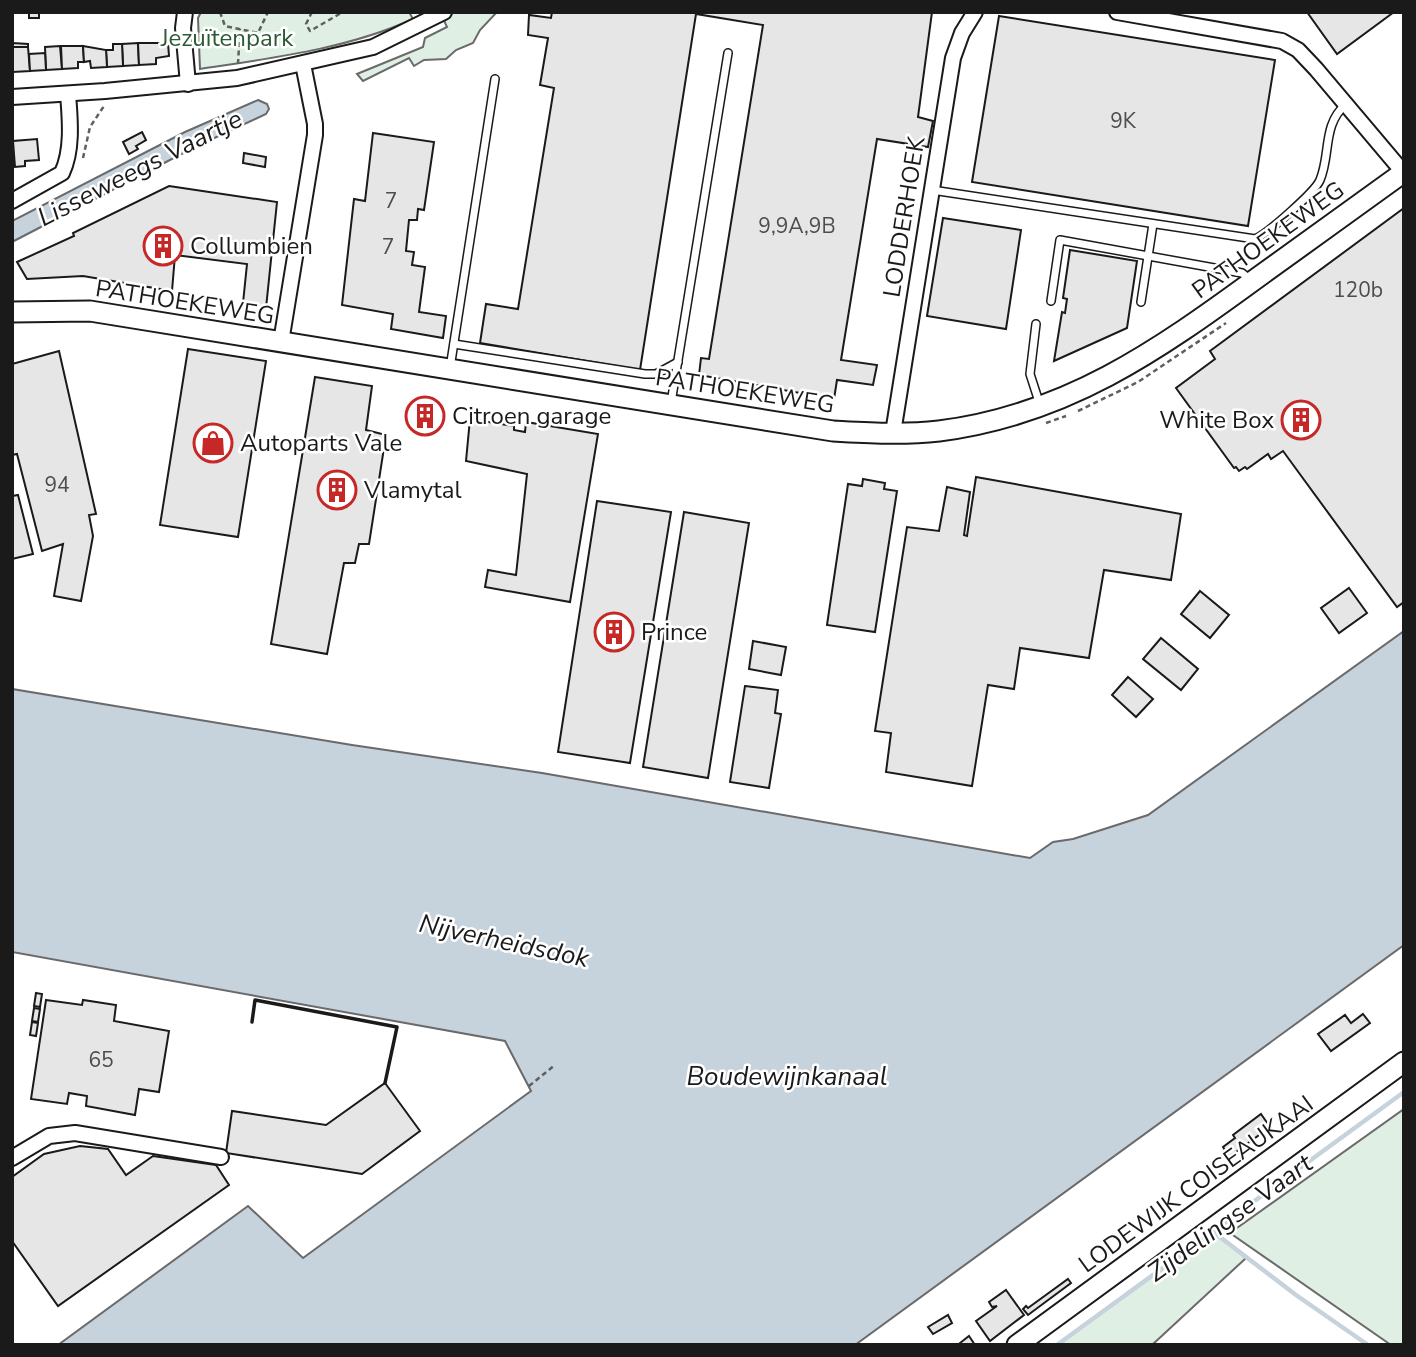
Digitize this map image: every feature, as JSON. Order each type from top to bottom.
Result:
[{"type":"main road","name":"PATHOEKEWEG","points":[[12,312],[90,311],[833,431],[937,431],[1041,415],[1164,345],[1403,172]]},
{"type":"main road","name":"LODEWIJK COISEAUKAAI","points":[[1017,1345],[1404,1062]]},
{"type":"street","points":[[184,12],[188,84]]},
{"type":"street","points":[[12,97],[237,78],[373,47],[444,12]]},
{"type":"street","name":"LODDERHOEK","points":[[893,433],[953,58],[962,33],[975,12]]},
{"type":"street","points":[[1117,12],[1282,41],[1298,50],[1403,172]]},
{"type":"street","points":[[281,342],[315,124],[303,64]]},
{"type":"street","points":[[12,201],[62,173],[70,124],[68,94]]},
{"type":"street","points":[[12,1158],[49,1136],[75,1133],[221,1157]]},
{"type":"lane","points":[[671,404],[728,52]]},
{"type":"lane","points":[[450,368],[495,79]]},
{"type":"lane","points":[[931,190],[1248,239],[1267,233],[1319,182],[1329,129],[1338,112],[1346,104]]},
{"type":"lane","points":[[1141,302],[1153,224]]},
{"type":"lane","points":[[1051,301],[1060,240],[1242,273],[1253,282]]},
{"type":"lane","points":[[1036,324],[1030,373],[1041,415]]},
{"type":"lane","points":[[454,344],[645,374],[656,374],[678,362]]},
{"type":"path","points":[[220,12],[225,26],[258,33],[268,12]]},
{"type":"path","points":[[312,12],[306,24],[310,31],[343,12]]},
{"type":"path","points":[[237,78],[240,29]]},
{"type":"path","points":[[1041,415],[1094,404],[1138,382],[1229,320]]},
{"type":"path","points":[[529,1086],[555,1065]]},
{"type":"green space","name":"Jezuïtenpark","points":[[201,12],[409,12],[413,19],[336,45],[200,69],[198,18]]},
{"type":"green space","points":[[440,12],[497,12],[480,30],[473,43],[456,50],[446,59],[424,60],[414,66],[409,58],[363,81],[357,74],[423,47],[425,38],[447,27]]},
{"type":"green space","points":[[1404,1109],[1404,1345],[1391,1345],[1230,1233]]},
{"type":"green space","points":[[1212,1231],[1246,1258],[1152,1345],[1056,1345]]},
{"type":"water","name":"Lisseweegs Vaartje","points":[[258,100],[267,104],[269,109],[266,114],[193,148],[12,242],[12,221],[185,132]]},
{"type":"water","name":"Boudewijnkanaal","points":[[1404,631],[1404,945],[855,1345],[58,1345],[248,1206],[303,1258],[531,1091],[505,1041],[12,952],[12,689],[542,773],[1030,858],[1053,842],[1073,839],[1148,815]]},
{"type":"building","points":[[29,12],[39,12],[39,18],[29,18]]},
{"type":"building","points":[[552,12],[932,12],[918,117],[933,121],[928,147],[877,139],[841,360],[877,365],[873,385],[837,380],[834,399],[699,375],[701,358],[709,359],[763,25],[696,14],[640,370],[480,343],[486,304],[518,309],[554,88],[540,85],[548,38],[528,35],[529,15],[551,18]]},
{"type":"building","points":[[1307,12],[1394,12],[1337,54]]},
{"type":"building","points":[[999,16],[1275,60],[1248,226],[972,182]]},
{"type":"building","points":[[12,43],[28,44],[28,47],[12,47]]},
{"type":"building","points":[[138,43],[139,65],[123,66],[122,44]]},
{"type":"building","points":[[138,43],[168,43],[169,56],[156,58],[156,64],[139,65]]},
{"type":"building","points":[[113,44],[122,44],[123,66],[107,67],[106,50],[113,50]]},
{"type":"building","points":[[60,46],[62,69],[46,70],[45,47]]},
{"type":"building","points":[[61,46],[83,46],[84,62],[78,62],[78,68],[62,69]]},
{"type":"building","points":[[83,46],[106,50],[107,67],[91,68],[90,61],[84,62]]},
{"type":"building","points":[[12,47],[28,47],[30,71],[13,72]]},
{"type":"building","points":[[45,53],[46,70],[30,71],[29,54]]},
{"type":"building","points":[[142,132],[146,140],[129,154],[123,142]]},
{"type":"building","points":[[373,133],[434,142],[424,210],[418,209],[417,220],[409,220],[406,251],[414,252],[412,265],[425,267],[419,312],[446,316],[443,338],[391,329],[393,314],[342,305],[354,199],[365,201]]},
{"type":"building","points":[[37,139],[39,160],[25,161],[25,166],[15,167],[13,141]]},
{"type":"building","points":[[244,153],[266,157],[265,167],[243,163]]},
{"type":"building","name":"Collumbien","points":[[169,186],[277,202],[266,308],[243,303],[247,264],[175,255],[172,291],[83,276],[27,279],[17,262],[74,236],[73,233]]},
{"type":"building","name":"White Box","points":[[1404,208],[1404,602],[1397,607],[1283,451],[1271,459],[1268,454],[1247,469],[1245,467],[1239,471],[1234,468],[1176,388],[1215,359],[1210,351]]},
{"type":"building","points":[[943,218],[1021,230],[1006,329],[927,316]]},
{"type":"building","points":[[1070,250],[1137,261],[1127,328],[1054,361],[1062,312],[1065,313],[1067,299],[1063,298]]},
{"type":"building","name":"Autoparts Vale","points":[[188,349],[266,361],[238,537],[160,525]]},
{"type":"building","points":[[59,351],[96,514],[89,515],[93,536],[81,601],[54,596],[63,544],[42,551],[17,454],[12,455],[12,364]]},
{"type":"building","name":"Vlamytal","points":[[315,377],[372,386],[366,430],[386,435],[369,544],[359,544],[355,563],[344,563],[327,654],[271,644]]},
{"type":"building","name":"Citroen garage","points":[[423,412],[428,412],[427,421],[422,420]]},
{"type":"building","points":[[470,419],[514,426],[514,430],[525,432],[526,422],[598,434],[570,602],[485,587],[488,570],[516,575],[527,474],[466,461]]},
{"type":"building","points":[[976,477],[1181,514],[1171,580],[1104,570],[1089,658],[1020,648],[1014,689],[988,685],[972,786],[886,772],[891,733],[875,731],[907,527],[939,531],[947,487],[970,492],[964,535],[967,536]]},
{"type":"building","points":[[863,479],[885,483],[884,489],[897,491],[875,632],[827,625],[848,484],[862,486]]},
{"type":"building","points":[[18,495],[33,554],[12,559],[12,496]]},
{"type":"building","name":"Prince","points":[[597,501],[671,512],[630,763],[558,752]]},
{"type":"building","points":[[684,512],[749,523],[708,778],[643,767]]},
{"type":"building","points":[[1349,588],[1367,613],[1339,633],[1321,608]]},
{"type":"building","points":[[1200,591],[1229,615],[1210,638],[1181,614]]},
{"type":"building","points":[[1161,638],[1198,669],[1181,690],[1143,659]]},
{"type":"building","points":[[753,641],[786,647],[781,675],[749,669]]},
{"type":"building","points":[[1128,677],[1153,699],[1136,717],[1112,695]]},
{"type":"building","points":[[745,686],[778,690],[775,713],[781,714],[769,788],[730,782]]},
{"type":"building","points":[[36,993],[42,994],[40,1007],[34,1006]]},
{"type":"building","points":[[46,1000],[82,1005],[83,1000],[116,1005],[114,1021],[169,1031],[159,1092],[139,1089],[135,1115],[86,1106],[87,1096],[69,1093],[67,1104],[31,1099]]},
{"type":"building","points":[[34,1008],[40,1009],[38,1022],[32,1021]]},
{"type":"building","points":[[1363,1014],[1370,1023],[1331,1051],[1318,1034],[1345,1015],[1351,1023]]},
{"type":"building","points":[[32,1022],[38,1023],[36,1036],[30,1035]]},
{"type":"building","points":[[385,1083],[420,1131],[362,1174],[226,1153],[232,1111],[326,1125]]},
{"type":"building","points":[[1261,1114],[1270,1127],[1229,1157],[1223,1147],[1235,1138],[1233,1135]]},
{"type":"building","points":[[80,1146],[108,1149],[126,1175],[153,1156],[216,1165],[229,1185],[58,1306],[12,1241],[12,1177],[44,1154]]},
{"type":"building","points":[[1068,1279],[1071,1283],[1028,1315],[1023,1309],[1026,1306],[1028,1308]]},
{"type":"building","points":[[1006,1290],[1024,1315],[990,1341],[976,1321],[997,1306],[992,1307],[989,1302]]},
{"type":"building","points":[[948,1315],[952,1323],[933,1334],[928,1327]]},
{"type":"building","points":[[969,1336],[975,1345],[960,1343]]},
{"type":"waterway","name":"Zijdelingse Vaart","points":[[1057,1345],[1404,1092]]},
{"type":"waterway","points":[[1212,1231],[1296,1295],[1368,1345]]},
{"type":"wall","points":[[252,1022],[255,1000],[397,1027],[385,1083]]},
{"type":"place","name":"Collumbien","points":[[163,246]]},
{"type":"place","name":"Citroen garage","points":[[425,416]]},
{"type":"place","name":"White Box","points":[[1301,420]]},
{"type":"place","name":"Autoparts Vale","points":[[213,443]]},
{"type":"place","name":"Vlamytal","points":[[337,490]]},
{"type":"place","name":"Prince","points":[[614,632]]},
{"type":"water label","name":"Nijverheidsdok","points":[[504,941]]}]
